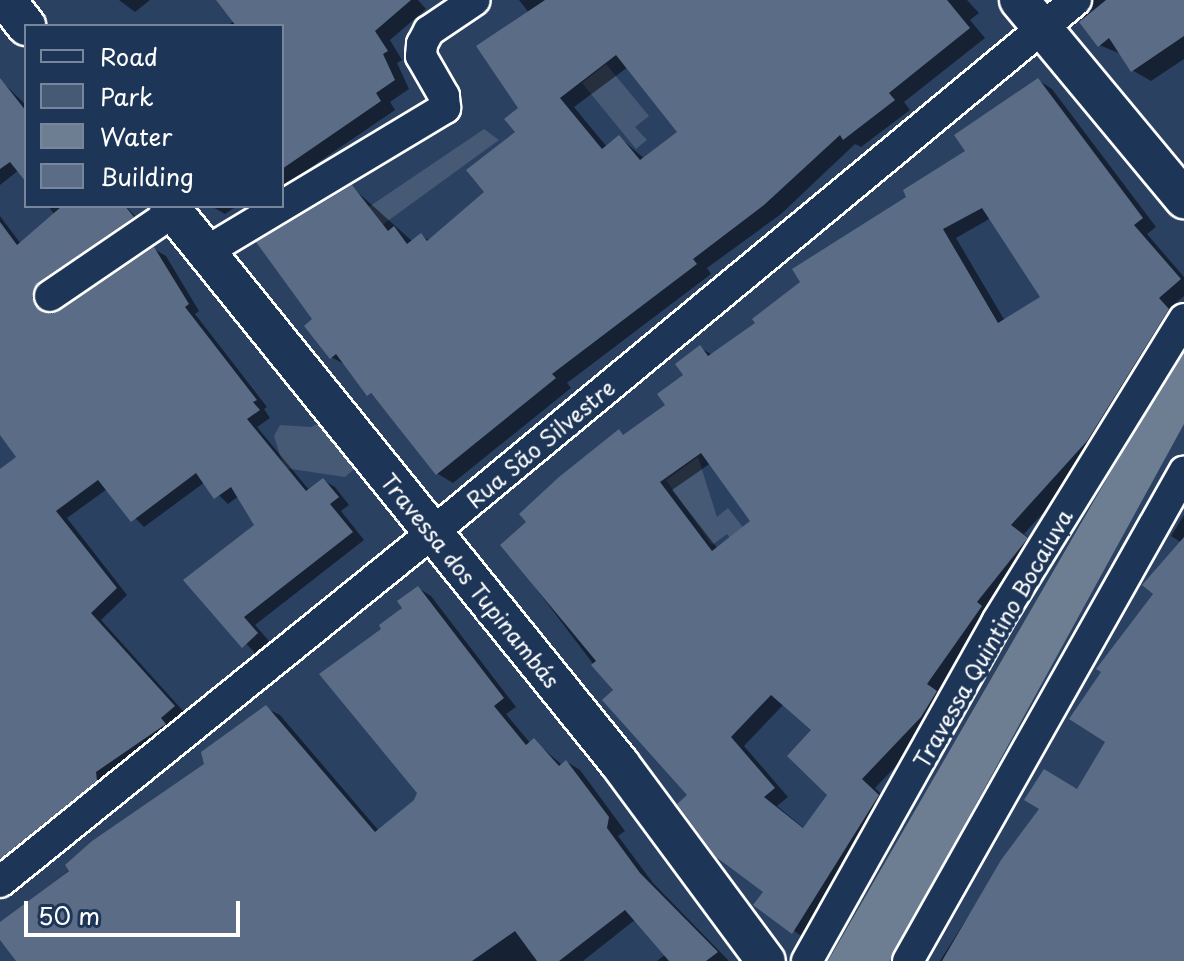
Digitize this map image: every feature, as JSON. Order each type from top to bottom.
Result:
[{"type":"street","points":[[284,205],[445,108],[444,96],[421,56],[422,44],[429,31],[475,0]]},
{"type":"street","name":"Rua São Silvestre","points":[[0,882],[432,533],[1030,13],[1076,0]]},
{"type":"street","points":[[1030,13],[1184,199]]},
{"type":"street","points":[[207,251],[279,208]]},
{"type":"street","points":[[50,296],[171,209]]},
{"type":"street","name":"Travessa dos Tupinambás","points":[[171,209],[620,764],[766,961]]},
{"type":"street","name":"Travessa Quintino Bocaiuva","points":[[807,961],[997,622],[1184,319]]},
{"type":"street","points":[[908,961],[1184,472]]},
{"type":"green space","points":[[606,64],[649,116],[635,127],[647,140],[636,149],[582,83]]},
{"type":"green space","points":[[484,129],[499,140],[293,290],[348,221]]},
{"type":"green space","points":[[326,419],[361,463],[345,477],[284,468],[274,436],[280,425],[311,427]]},
{"type":"green space","points":[[698,457],[717,517],[728,508],[755,543],[741,553],[727,534],[712,545],[666,480]]},
{"type":"water","points":[[1184,345],[1184,424],[890,961],[828,961]]},
{"type":"building","points":[[216,0],[411,0],[375,31],[388,51],[383,54],[395,80],[376,93],[381,101],[284,168],[284,24],[234,24]]},
{"type":"building","points":[[545,0],[947,0],[970,28],[889,93],[895,100],[843,140],[840,135],[764,205],[693,259],[697,264],[552,374],[556,378],[436,475],[371,393],[367,396],[336,354],[330,359],[304,326],[312,319],[256,242],[352,185],[388,231],[394,226],[407,244],[421,233],[427,241],[484,192],[466,170],[515,132],[504,119],[518,108],[476,46]],"holes":[[[616,55],[677,132],[640,160],[619,135],[602,149],[560,98]]]},
{"type":"building","points":[[1106,0],[1184,0],[1184,36],[1131,72],[1109,38],[1098,47],[1079,22]]},
{"type":"building","points":[[0,78],[24,108],[24,180],[10,162],[0,169]]},
{"type":"building","points":[[1038,78],[1143,218],[1134,225],[1181,279],[1159,298],[1169,309],[1087,441],[1011,525],[1028,538],[977,602],[982,606],[927,684],[937,691],[921,717],[862,779],[879,795],[792,934],[753,905],[763,892],[716,857],[677,804],[687,795],[602,700],[613,690],[591,665],[596,661],[500,545],[526,522],[519,514],[559,477],[619,429],[623,435],[665,405],[657,394],[683,375],[675,364],[700,345],[708,356],[755,323],[752,319],[800,282],[792,269],[906,197],[903,190],[965,151],[954,135]],"holes":[[[982,208],[1040,297],[998,323],[943,229]],[[701,453],[750,521],[712,551],[660,482]],[[771,695],[811,730],[787,756],[827,795],[803,828],[764,797],[775,788],[731,737]]]},
{"type":"building","points":[[60,208],[127,208],[134,217],[39,282],[32,297],[36,307],[51,314],[59,311],[154,247],[189,304],[185,307],[257,400],[253,402],[260,410],[247,419],[306,491],[323,478],[339,497],[330,504],[353,532],[244,617],[258,633],[242,648],[183,580],[254,525],[231,487],[214,499],[196,473],[131,522],[98,480],[56,511],[117,588],[91,613],[175,706],[161,718],[166,724],[96,772],[97,781],[0,859],[0,469],[16,457],[0,435],[0,222],[17,245]]},
{"type":"building","points":[[1184,537],[1184,961],[942,961],[1001,860],[1039,809],[1024,800],[1044,769],[1077,789],[1105,742],[1069,719],[1101,672],[1096,669],[1153,594],[1142,585]]},
{"type":"building","points":[[418,586],[504,698],[494,706],[526,745],[534,738],[559,766],[566,760],[609,817],[607,828],[640,873],[718,952],[706,961],[669,961],[625,910],[559,961],[537,961],[515,931],[472,961],[16,961],[0,940],[0,922],[69,871],[65,865],[92,841],[204,764],[201,752],[266,705],[375,832],[414,800],[417,793],[319,674],[381,629],[379,625],[402,608],[397,601]]}]
